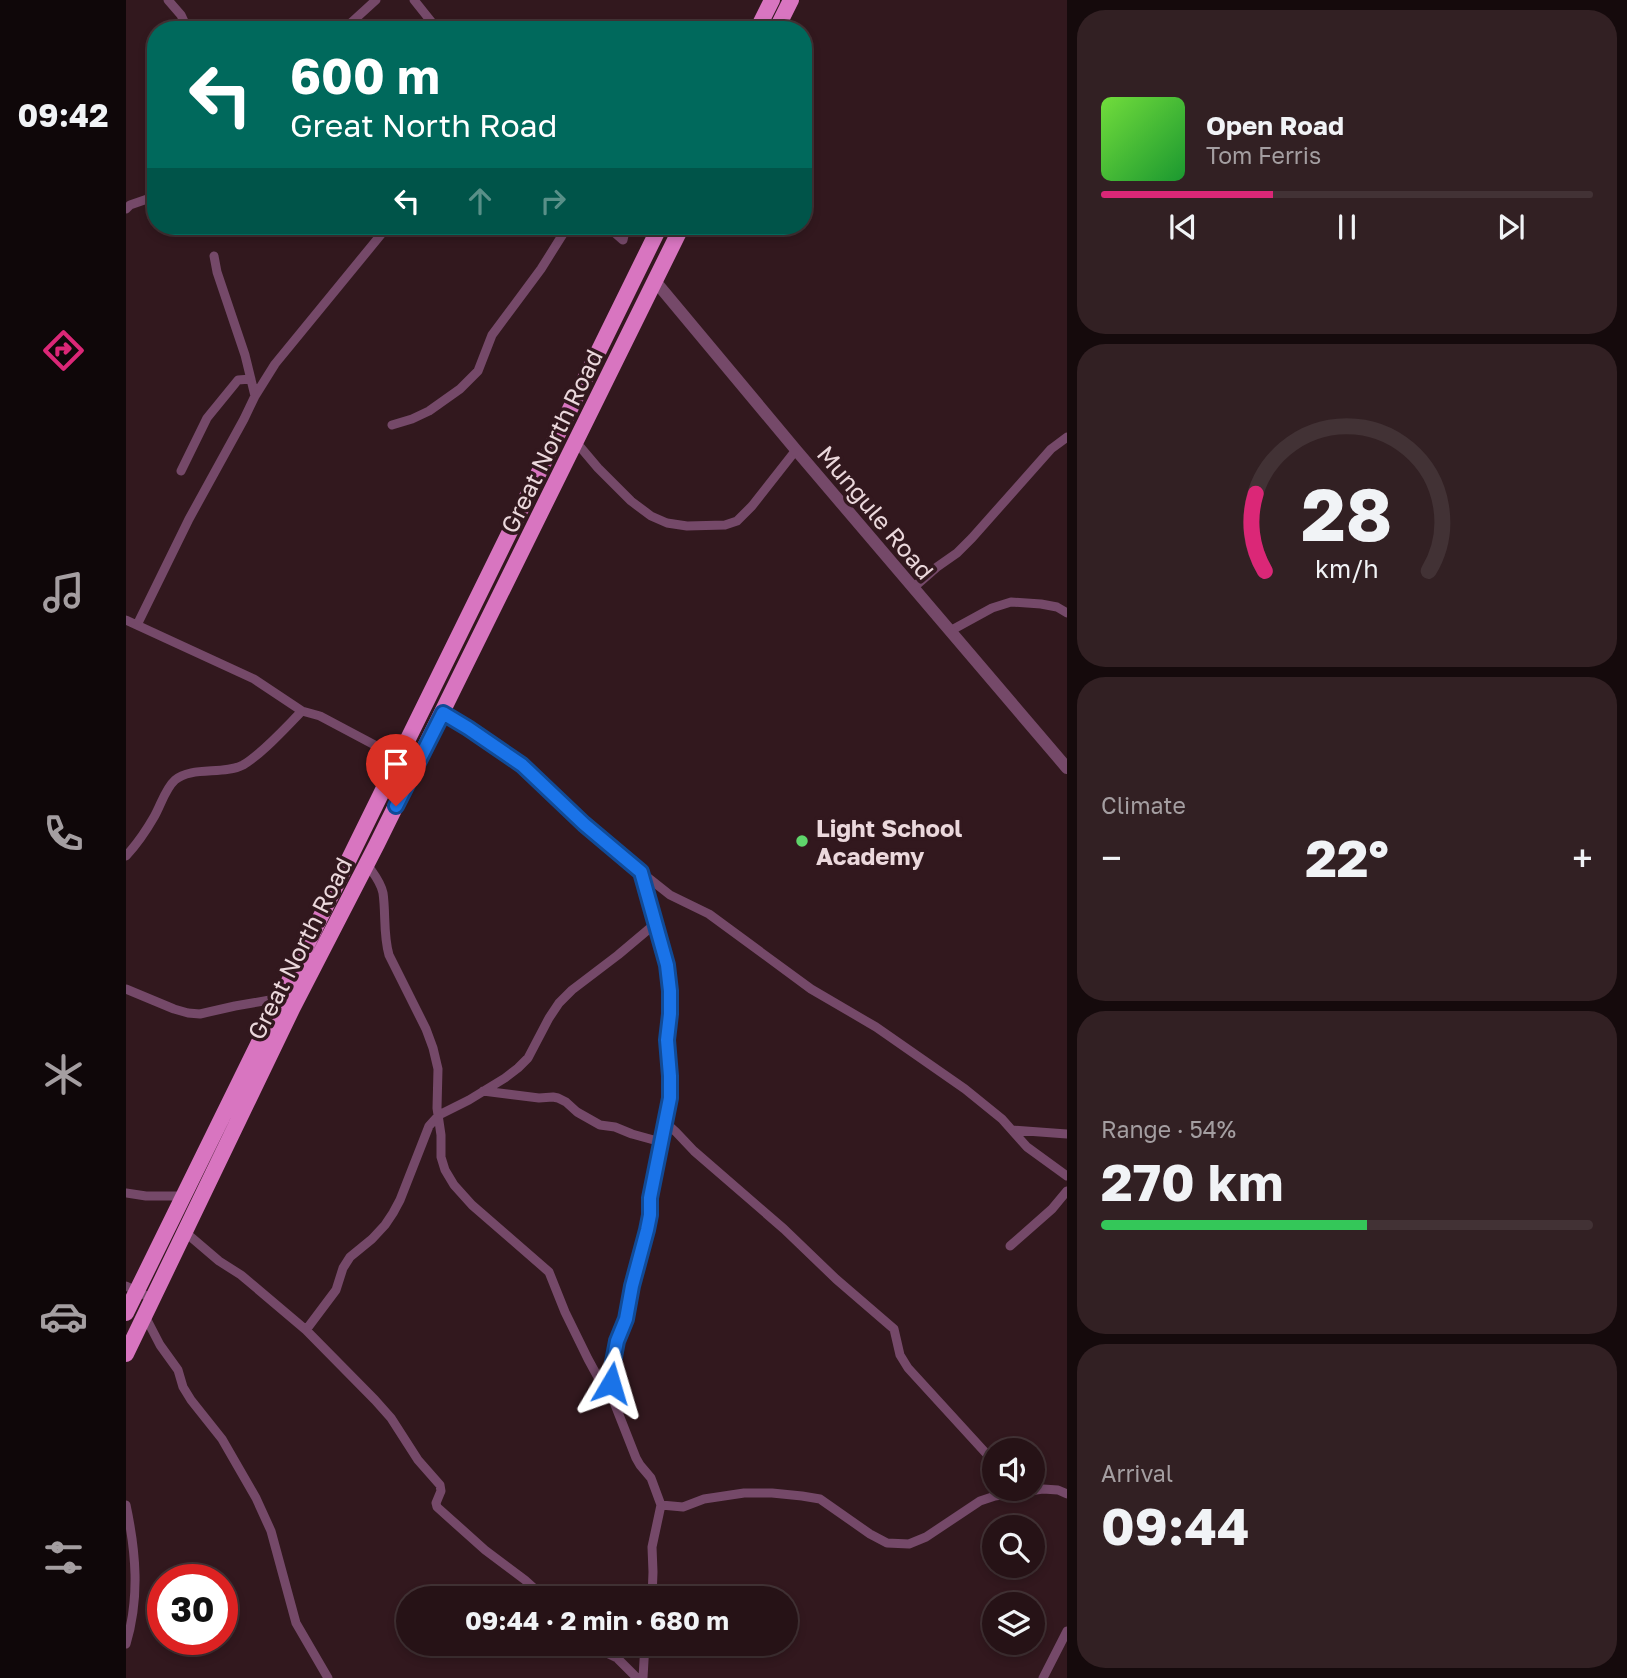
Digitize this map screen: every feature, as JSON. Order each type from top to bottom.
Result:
[{"type":"highway","points":[[762,21],[772,0]]},
{"type":"highway","points":[[780,21],[791,0]]},
{"type":"highway","name":"Great North Road","points":[[126,1313],[132,1288],[184,1196],[656,235]]},
{"type":"highway","name":"Great North Road","points":[[126,1354],[293,1007],[443,713],[678,235]]},
{"type":"street","points":[[167,0],[184,21]]},
{"type":"street","points":[[353,21],[376,0]]},
{"type":"street","points":[[414,0],[431,21]]},
{"type":"street","points":[[126,209],[147,199]]},
{"type":"street","points":[[136,625],[189,519],[275,364],[381,235]]},
{"type":"street","points":[[392,425],[429,411],[460,389],[478,371],[492,335],[541,269],[562,235]]},
{"type":"street","points":[[214,256],[255,396]]},
{"type":"street","name":"Mungule Road","points":[[655,281],[1067,768]]},
{"type":"street","points":[[181,471],[207,418],[238,380],[251,379]]},
{"type":"street","points":[[913,588],[972,538],[1051,449],[1067,437]]},
{"type":"street","points":[[576,442],[631,501],[651,516],[667,523],[687,526],[725,525],[737,521],[796,450]]},
{"type":"street","points":[[950,631],[992,608],[1011,602],[1057,607],[1067,613]]},
{"type":"street","points":[[126,620],[254,679],[302,711],[320,716],[416,767]]},
{"type":"street","points":[[126,856],[146,830],[176,779],[190,773],[229,770],[242,766],[254,758],[302,711]]},
{"type":"street","points":[[443,713],[522,765],[584,824],[670,895],[709,914],[811,989],[876,1027],[965,1089],[1002,1119],[1027,1147],[1067,1176]]},
{"type":"street","points":[[367,864],[379,881],[383,893],[389,955],[433,1048],[438,1069],[441,1157],[444,1170],[472,1205],[549,1272],[565,1312],[594,1370],[612,1397],[636,1458],[651,1478],[661,1505],[652,1547],[652,1586]]},
{"type":"street","points":[[612,1397],[611,1383],[617,1341],[626,1319],[647,1230],[650,1198],[670,1098],[667,1040],[670,991],[667,965],[641,872]]},
{"type":"street","points":[[306,1330],[336,1290],[343,1268],[350,1257],[372,1239],[393,1213],[429,1126],[439,1115],[505,1078],[528,1058],[559,1003],[656,923]]},
{"type":"street","points":[[126,989],[174,1009],[200,1014],[281,998]]},
{"type":"street","points":[[483,1091],[558,1098],[600,1125],[615,1127],[661,1142]]},
{"type":"street","points":[[665,1122],[894,1329],[900,1355],[908,1368],[982,1449]]},
{"type":"street","points":[[1013,1130],[1067,1134]]},
{"type":"street","points":[[1010,1246],[1052,1209],[1067,1191]]},
{"type":"street","points":[[126,1193],[184,1196]]},
{"type":"street","points":[[186,1232],[306,1330],[375,1400],[391,1418],[418,1460],[440,1485],[436,1507],[532,1586]]},
{"type":"street","points":[[132,1288],[153,1299]]},
{"type":"street","points":[[145,1317],[178,1370],[183,1387],[222,1438],[256,1498],[271,1531],[296,1623],[326,1676]]},
{"type":"street","points":[[1045,1489],[1067,1494]]},
{"type":"street","points":[[661,1505],[683,1507],[704,1499],[744,1493],[772,1493],[820,1499],[887,1543],[909,1544],[926,1537],[982,1501]]},
{"type":"street","points":[[126,1504],[136,1578],[135,1603],[126,1644]]},
{"type":"street","points":[[1043,1678],[1067,1631]]},
{"type":"street","points":[[613,1656],[637,1678]]},
{"type":"street","points":[[643,1678],[644,1656]]},
{"type":"place","name":"Light School Academy","points":[[802,841]]},
{"type":"route","points":[[396,806],[443,713],[522,765],[584,824],[641,872],[667,965],[670,991],[667,1040],[670,1098],[650,1198],[647,1230],[626,1319],[617,1341],[611,1383]]}]
